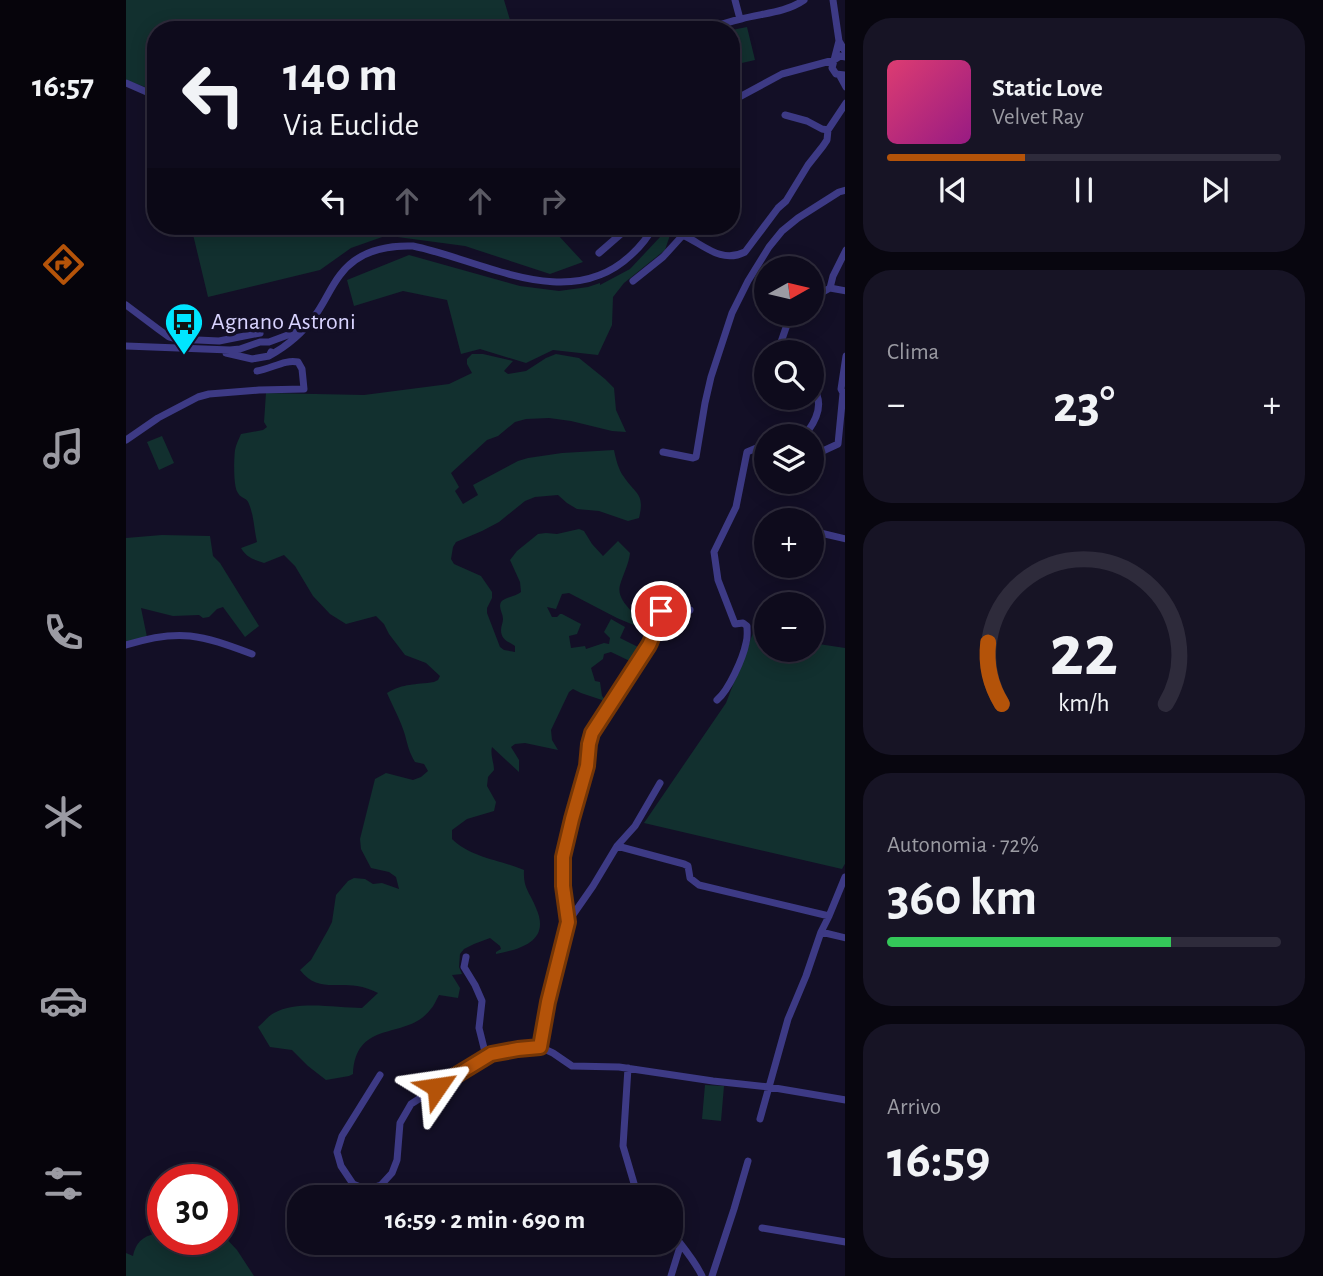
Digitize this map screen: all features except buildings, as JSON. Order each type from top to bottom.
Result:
[{"type":"street","points":[[735,0],[740,19]]},
{"type":"street","points":[[733,21],[793,8],[804,0]]},
{"type":"street","points":[[740,97],[782,74],[833,64],[840,56],[845,55],[839,41],[833,0]]},
{"type":"street","points":[[839,41],[833,64],[836,74],[843,76],[845,87]]},
{"type":"street","points":[[126,83],[147,92]]},
{"type":"street","points":[[672,235],[683,235],[720,255],[729,257],[745,252],[786,201],[823,146],[828,130],[845,103]]},
{"type":"street","points":[[785,115],[828,130]]},
{"type":"street","points":[[663,452],[696,457],[711,377],[732,313],[748,281],[782,231],[845,190]]},
{"type":"street","points":[[599,253],[619,235]]},
{"type":"street","points":[[215,350],[253,358],[269,356],[294,340],[317,313],[339,276],[370,251],[399,246],[425,249],[506,273],[548,282],[568,282],[599,276],[620,266],[649,235]]},
{"type":"street","points":[[633,281],[663,257],[683,235]]},
{"type":"street","points":[[830,288],[845,250]]},
{"type":"street","points":[[824,291],[830,288],[845,291]]},
{"type":"street","points":[[126,305],[169,337],[176,339],[219,341],[260,333],[265,335],[262,343],[248,352],[257,371],[289,361],[298,362],[302,369],[304,389],[259,390],[198,397],[158,418],[126,440]]},
{"type":"street","points":[[126,346],[240,349],[304,329]]},
{"type":"street","points":[[262,343],[272,350],[269,356]]},
{"type":"street","points":[[824,450],[838,444],[845,356]]},
{"type":"street","points":[[717,700],[726,690],[742,655],[747,626],[743,623],[735,624],[715,568],[714,552],[736,507],[747,452],[754,449]]},
{"type":"street","points":[[824,534],[845,539]]},
{"type":"street","points":[[568,922],[563,886],[563,857],[587,766],[592,733],[649,645],[660,612],[690,610]]},
{"type":"street","points":[[126,645],[147,638],[188,635],[252,654]]},
{"type":"street","points":[[540,1047],[568,922],[617,846],[635,825],[660,783]]},
{"type":"street","points":[[617,846],[684,864],[688,866],[690,878],[699,885],[829,916]]},
{"type":"street","points":[[760,1119],[785,1028],[845,877]]},
{"type":"street","points":[[821,932],[845,938]]},
{"type":"street","points":[[466,957],[464,967],[482,1001],[479,1028],[486,1056]]},
{"type":"street","points":[[380,1075],[342,1136],[337,1152],[341,1166],[353,1184],[365,1189],[381,1185],[392,1173],[397,1160],[398,1129],[411,1104],[486,1056],[518,1049],[540,1047],[572,1066],[628,1068],[845,1100]]},
{"type":"street","points":[[628,1068],[623,1146],[634,1185]]},
{"type":"street","points":[[712,1276],[748,1161]]},
{"type":"street","points":[[762,1228],[845,1242]]},
{"type":"street","points":[[683,1248],[702,1276]]},
{"type":"street","points":[[671,1276],[677,1255]]},
{"type":"green space","points":[[126,0],[504,0],[510,21],[147,21],[147,88],[126,80]]},
{"type":"green space","points":[[747,27],[755,60],[740,63],[740,28]]},
{"type":"green space","points":[[193,235],[385,235],[351,248],[320,270],[208,297]]},
{"type":"green space","points":[[558,235],[583,262],[550,274],[465,246],[390,236]]},
{"type":"green space","points":[[670,235],[665,250],[624,283],[613,297],[612,325],[598,355],[553,350],[526,363],[480,349],[461,354],[447,300],[403,291],[354,306],[347,280],[409,255],[520,286],[559,291],[588,287],[600,285],[630,269],[661,236]]},
{"type":"green space","points":[[472,354],[513,361],[504,371],[508,374],[526,371],[556,354],[579,358],[614,388],[616,410],[626,432],[549,418],[515,422],[498,436],[487,440],[451,473],[459,487],[455,491],[463,504],[478,495],[473,485],[518,461],[562,453],[614,450],[620,471],[638,495],[641,504],[639,518],[628,521],[599,511],[577,509],[558,495],[535,497],[525,501],[499,522],[456,542],[451,559],[454,564],[481,576],[492,592],[487,613],[500,647],[515,652],[515,646],[501,633],[501,602],[521,592],[520,582],[510,560],[538,534],[557,534],[579,529],[584,531],[603,556],[618,541],[630,553],[619,592],[625,604],[650,630],[617,618],[569,593],[562,594],[556,609],[547,607],[552,617],[562,614],[581,624],[577,634],[569,636],[571,648],[585,646],[586,649],[609,644],[610,638],[604,632],[611,619],[625,627],[620,638],[642,649],[634,663],[611,652],[604,654],[603,659],[591,668],[595,681],[600,682],[602,696],[609,704],[607,708],[603,706],[602,700],[573,689],[569,692],[551,730],[552,740],[558,750],[525,743],[515,744],[511,747],[519,760],[519,772],[492,747],[494,770],[488,777],[487,786],[496,802],[494,811],[467,819],[452,830],[452,839],[468,850],[524,870],[526,886],[540,919],[537,936],[524,946],[496,954],[501,949],[500,946],[490,938],[464,949],[460,954],[459,967],[462,974],[452,975],[460,988],[458,998],[439,995],[420,1019],[372,1037],[363,1045],[356,1056],[353,1074],[326,1080],[292,1050],[270,1047],[258,1027],[272,1014],[284,1009],[306,1006],[362,1008],[378,993],[357,986],[319,984],[300,970],[311,960],[328,930],[332,922],[336,895],[348,881],[354,878],[365,879],[373,884],[382,883],[399,889],[396,877],[389,872],[371,868],[361,849],[360,839],[375,779],[386,773],[413,780],[428,771],[424,764],[415,762],[387,693],[404,686],[434,682],[440,676],[426,663],[405,655],[376,616],[346,624],[330,614],[313,596],[295,566],[284,555],[264,563],[245,554],[241,548],[257,542],[249,504],[236,490],[235,450],[241,434],[267,427],[264,422],[266,393],[364,395],[449,384],[472,373],[467,359]]},
{"type":"green space","points":[[162,436],[174,463],[159,470],[147,442]]},
{"type":"green space","points":[[162,535],[210,536],[213,556],[259,626],[245,637],[223,607],[203,618],[199,615],[173,616],[141,608],[147,637],[126,643],[126,538]]},
{"type":"green space","points":[[753,633],[754,662],[824,662],[824,645],[845,648],[845,864],[842,869],[644,823],[726,703]]},
{"type":"green space","points":[[705,1085],[724,1086],[721,1121],[702,1119]]},
{"type":"green space","points":[[147,1237],[147,1255],[238,1255],[238,1252],[254,1276],[126,1276],[126,1253],[133,1256],[137,1245]]},
{"type":"place","name":"Agnano Astroni","points":[[184,356]]},
{"type":"route","points":[[437,1087],[491,1054],[540,1047],[568,922],[562,868],[565,844],[587,766],[592,733],[649,645],[661,611]]}]
